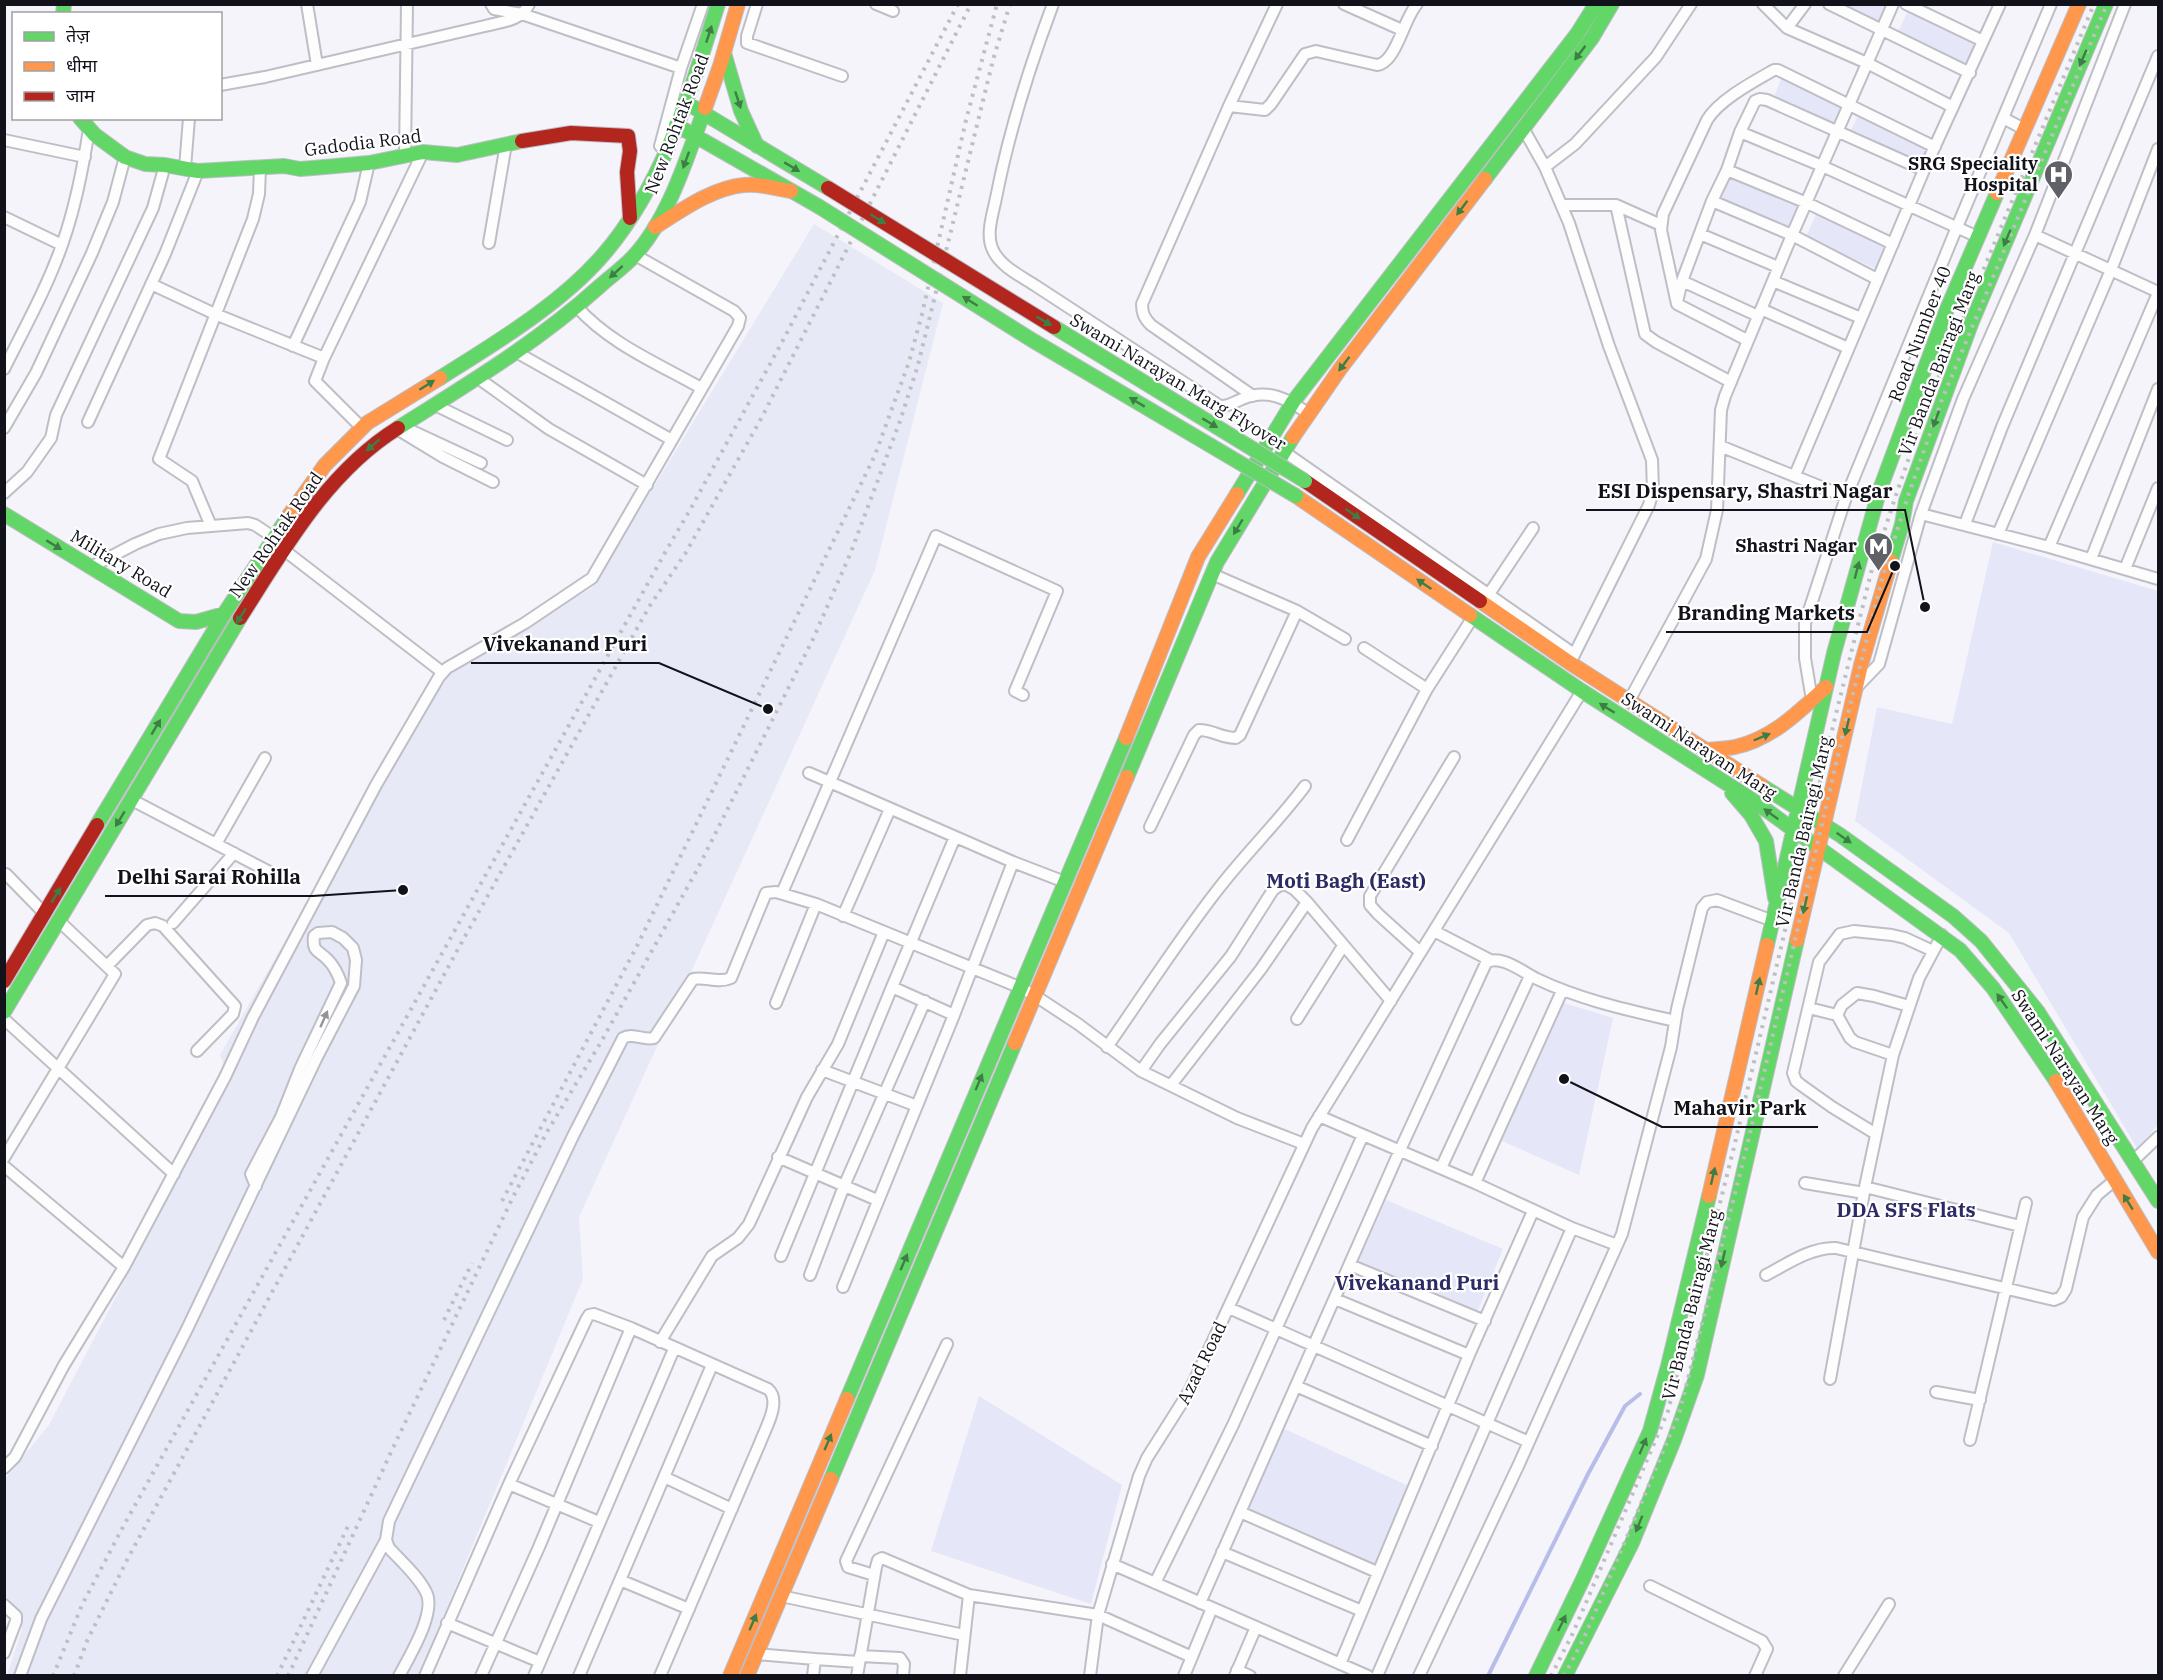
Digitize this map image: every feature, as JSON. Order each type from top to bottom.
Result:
[{"type":"main road","name":"New Rohtak Road","points":[[4,981],[224,614],[273,537],[325,465],[362,428],[476,355],[558,298],[603,255],[657,175],[685,102],[718,4]]},
{"type":"main road","name":"New Rohtak Road","points":[[4,1012],[231,632],[284,550],[341,475],[376,441],[478,378],[577,307],[635,255],[677,186],[724,52],[738,4]]},
{"type":"main road","points":[[730,1676],[1143,696],[1198,557],[1293,402],[1570,43],[1596,4]]},
{"type":"main road","points":[[747,1676],[1217,562],[1283,451],[1340,369],[1592,38],[1612,4]]},
{"type":"main road","name":"Road Number 40","points":[[1826,687],[1879,492],[1947,309],[2079,4]]},
{"type":"main road","name":"Vir Banda Bairagi Marg","points":[[1565,1676],[1632,1543],[1674,1440],[1696,1375],[1856,688],[1902,524],[1906,501],[1971,324],[2106,4]]},
{"type":"main road","points":[[724,52],[741,111],[757,146]]},
{"type":"main road","points":[[685,102],[757,146]]},
{"type":"main road","name":"Gadodia Road","points":[[84,124],[125,157],[145,164],[191,170],[284,166],[300,169],[369,163],[423,152],[457,155],[571,133],[628,136],[630,152],[627,172],[630,214]]},
{"type":"main road","points":[[676,125],[791,191]]},
{"type":"main road","name":"Swami Narayan Marg Flyover","points":[[757,146],[1305,481],[1572,658]]},
{"type":"main road","points":[[654,227],[693,204],[734,187],[747,185],[791,191]]},
{"type":"main road","name":"Swami Narayan Marg Flyover","points":[[791,191],[1032,340],[1296,496],[1473,617]]},
{"type":"main road","name":"Military Road","points":[[4,514],[179,621],[200,622],[224,614]]},
{"type":"main road","name":"Swami Narayan Marg","points":[[1473,617],[1582,691],[1723,781],[1942,935],[1970,959],[1986,978],[2072,1105],[2158,1252]]},
{"type":"main road","name":"Swami Narayan Marg","points":[[1572,658],[1629,701],[1824,825],[1953,916],[1982,940],[2038,1012],[2158,1201]]},
{"type":"main road","points":[[1706,750],[1738,746],[1758,739],[1786,723],[1826,687]]},
{"type":"main road","name":"Vir Banda Bairagi Marg","points":[[1536,1676],[1650,1431],[1671,1354],[1826,687]]},
{"type":"main road","points":[[1723,781],[1751,815],[1766,842],[1775,914]]},
{"type":"street","points":[[307,4],[317,65]]},
{"type":"street","points":[[405,156],[407,4]]},
{"type":"street","points":[[491,4],[494,9],[525,9],[681,68]]},
{"type":"street","points":[[630,214],[651,173],[681,68],[703,4]]},
{"type":"street","points":[[757,4],[747,43],[842,76]]},
{"type":"street","points":[[876,4],[893,11]]},
{"type":"street","points":[[1053,4],[1028,72],[1008,139],[990,229],[992,247],[1003,263],[1017,273],[1220,406],[1226,407],[1253,396],[1271,394],[1293,402],[1309,414]]},
{"type":"street","points":[[1253,396],[1151,325],[1145,320],[1142,312],[1146,293],[1277,4]]},
{"type":"street","points":[[1344,4],[1402,30]]},
{"type":"street","points":[[1229,106],[1265,110],[1305,54],[1311,51],[1383,65],[1392,56],[1409,15],[1417,4]]},
{"type":"street","points":[[1545,167],[1575,144],[1656,57],[1691,4]]},
{"type":"street","points":[[1763,4],[1787,28],[1867,63],[1953,107]]},
{"type":"street","points":[[1787,28],[1805,4]]},
{"type":"street","points":[[1829,4],[1970,73]]},
{"type":"street","points":[[1629,701],[1706,559],[1715,523],[1721,410],[1778,267],[1893,4]]},
{"type":"street","points":[[1906,4],[1983,41]]},
{"type":"street","points":[[1795,475],[1924,170],[2000,4]]},
{"type":"street","points":[[1812,700],[1805,658],[1805,623],[1846,497],[2051,4]]},
{"type":"street","points":[[1856,688],[1879,664],[1921,514],[1963,399],[2035,235],[2124,4]]},
{"type":"street","points":[[222,85],[484,26],[525,9]]},
{"type":"street","points":[[1965,524],[2002,427],[2158,57]]},
{"type":"street","points":[[1677,304],[1661,225],[1664,214],[1707,120],[1715,109],[1745,87],[1778,70],[1935,147]]},
{"type":"street","points":[[1677,304],[1682,281],[1712,201],[1755,101],[1767,100],[1924,170]]},
{"type":"street","points":[[2003,118],[2024,129]]},
{"type":"street","points":[[88,422],[152,284],[191,170],[189,120]]},
{"type":"street","points":[[4,369],[42,294],[62,245],[85,157],[84,124]]},
{"type":"street","points":[[1283,451],[1489,594],[1572,658],[1649,505],[1653,473],[1652,460],[1609,346],[1562,205],[1545,167],[1523,128]]},
{"type":"street","points":[[1740,132],[1822,166],[1978,237]]},
{"type":"street","points":[[4,140],[85,157]]},
{"type":"street","points":[[489,243],[506,144]]},
{"type":"street","points":[[1998,534],[2111,270],[2158,148]]},
{"type":"street","points":[[362,428],[315,381],[423,152]]},
{"type":"street","points":[[4,428],[36,373],[92,253],[113,202],[125,157]]},
{"type":"street","points":[[294,346],[360,202],[369,163]]},
{"type":"street","points":[[4,493],[27,472],[51,438],[56,415],[153,208],[165,165]]},
{"type":"street","points":[[211,526],[192,481],[159,459],[253,219],[259,194],[260,167]]},
{"type":"street","points":[[1727,170],[1807,203],[1893,243]]},
{"type":"street","points":[[1712,201],[1792,235],[1877,279]]},
{"type":"street","points":[[1562,205],[1616,205],[1661,225]]},
{"type":"street","points":[[1616,205],[1645,334],[1731,382]]},
{"type":"street","points":[[4,217],[62,245]]},
{"type":"street","points":[[1700,234],[1778,267]]},
{"type":"street","points":[[2035,235],[2158,292],[2049,547]]},
{"type":"street","points":[[4,1468],[15,1457],[64,1365],[124,1267],[371,794],[442,672],[525,623],[592,578],[738,326],[740,318],[734,311],[635,255]]},
{"type":"street","points":[[1682,281],[1848,348]]},
{"type":"street","points":[[1773,281],[1861,318]]},
{"type":"street","points":[[152,284],[215,314],[324,358]]},
{"type":"street","points":[[1677,304],[1748,340]]},
{"type":"street","points":[[577,307],[606,334],[701,388]]},
{"type":"street","points":[[516,352],[672,440]]},
{"type":"street","points":[[478,378],[549,429],[647,485]]},
{"type":"street","points":[[2091,559],[2158,389]]},
{"type":"street","points":[[1946,393],[1963,399]]},
{"type":"street","points":[[435,405],[507,440]]},
{"type":"street","points":[[399,427],[481,463]]},
{"type":"street","points":[[399,427],[443,456],[493,482]]},
{"type":"street","points":[[1720,446],[1846,497]]},
{"type":"street","points":[[2125,569],[2158,488]]},
{"type":"street","points":[[1921,514],[2049,547],[2158,579]]},
{"type":"street","points":[[91,567],[159,534],[188,528],[248,523],[273,537]]},
{"type":"street","points":[[1489,594],[1533,528]]},
{"type":"street","points":[[782,893],[936,536],[1056,591],[1015,691],[1023,695]]},
{"type":"street","points":[[284,550],[442,672]]},
{"type":"street","points":[[1212,574],[1297,610],[1345,639]]},
{"type":"street","points":[[1150,827],[1194,735],[1199,730],[1223,738],[1236,738],[1240,735],[1297,610]]},
{"type":"street","points":[[1347,840],[1427,689],[1473,617]]},
{"type":"street","points":[[1364,648],[1427,689]]},
{"type":"street","name":"Azad Road","points":[[1090,1673],[1098,1615],[1143,1467],[1190,1390],[1304,1144],[1319,1116],[1582,691]]},
{"type":"street","points":[[1420,952],[1377,914],[1370,905],[1370,896],[1454,757]]},
{"type":"street","points":[[216,844],[265,758]]},
{"type":"street","points":[[809,773],[1013,862],[1065,882]]},
{"type":"street","points":[[1107,1047],[1218,890],[1240,861],[1286,812],[1305,786]]},
{"type":"street","points":[[132,800],[283,879]]},
{"type":"street","points":[[843,916],[890,809]]},
{"type":"street","points":[[781,1256],[955,837]]},
{"type":"street","points":[[173,923],[234,853]]},
{"type":"street","points":[[843,1287],[973,968],[1013,862]]},
{"type":"street","points":[[6,874],[45,914]]},
{"type":"street","points":[[1141,1071],[1165,1036],[1231,956],[1272,890],[1283,884],[1288,884],[1307,902],[1391,1001]]},
{"type":"street","points":[[312,1676],[386,1540],[389,1521],[573,1136],[623,1038],[631,1036],[650,1040],[654,1038],[693,979],[720,981],[730,978],[763,897],[770,891],[816,904],[1019,987],[1078,1024],[1141,1071],[1237,1118],[1304,1144]]},
{"type":"street","points":[[1419,1676],[1529,1442],[1617,1245],[1671,1047],[1699,916],[1707,902],[1717,900],[1775,914]]},
{"type":"street","points":[[1171,1085],[1262,969],[1307,902]]},
{"type":"street","points":[[776,1003],[816,904]]},
{"type":"street","points":[[4,1158],[115,974],[59,921]]},
{"type":"street","points":[[107,966],[147,925],[155,923],[163,926],[235,1006],[233,1014],[197,1051]]},
{"type":"street","points":[[1434,931],[1490,960],[1507,964],[1562,991],[1610,1006],[1675,1021]]},
{"type":"street","points":[[1876,1134],[1796,1081],[1793,1073],[1819,962],[1840,934],[1854,931],[1905,938],[1933,951]]},
{"type":"street","points":[[20,1676],[41,1619],[256,1186],[316,1059],[354,986],[355,951],[343,938],[332,932],[318,933],[314,936],[314,945],[315,950],[334,966],[341,983],[300,1069],[281,1117],[251,1174],[256,1186]]},
{"type":"street","points":[[660,1342],[708,1261],[738,1238],[749,1224],[778,1157],[845,1028],[884,932]]},
{"type":"street","points":[[1830,1379],[1864,1190],[1893,1056],[1919,978],[1942,935]]},
{"type":"street","points":[[1297,1019],[1343,946]]},
{"type":"street","points":[[1200,1603],[1400,1150],[1484,968],[1490,960]]},
{"type":"street","points":[[1441,1168],[1530,976]]},
{"type":"street","points":[[892,987],[954,1015]]},
{"type":"street","points":[[1475,1183],[1562,991]]},
{"type":"street","points":[[1837,1015],[1842,1005],[1857,993],[1909,1006]]},
{"type":"street","points":[[810,1275],[844,1186],[925,1001]]},
{"type":"street","points":[[1809,1008],[1837,1015],[1850,1038],[1855,1042],[1893,1056]]},
{"type":"street","points":[[4,1019],[174,1174]]},
{"type":"street","points":[[822,1070],[854,1080],[917,1106]]},
{"type":"street","points":[[1319,1116],[1475,1183],[1572,1228],[1617,1245]]},
{"type":"street","points":[[1155,1583],[1233,1425],[1363,1135]]},
{"type":"street","points":[[2134,1160],[2158,1137]]},
{"type":"street","points":[[778,1157],[877,1200]]},
{"type":"street","points":[[4,1166],[124,1267]]},
{"type":"street","points":[[1766,1275],[1799,1258],[1823,1249],[1836,1248],[2054,1300],[2061,1297],[2066,1289],[2083,1217],[2097,1196],[2115,1180]]},
{"type":"street","points":[[1805,1183],[1864,1190],[2020,1226]]},
{"type":"street","points":[[1971,1440],[2026,1203]]},
{"type":"street","points":[[1340,1664],[1469,1355],[1533,1211]]},
{"type":"street","points":[[1377,1676],[1572,1228]]},
{"type":"street","points":[[1350,1265],[1485,1321]]},
{"type":"street","points":[[1335,1299],[1469,1355]]},
{"type":"street","points":[[1229,1308],[1529,1442]]},
{"type":"street","points":[[425,1676],[509,1484],[586,1320],[594,1314],[632,1328],[772,1391],[774,1402],[760,1443],[660,1676]]},
{"type":"street","points":[[480,1676],[557,1505],[632,1328]]},
{"type":"street","points":[[874,1575],[848,1567],[846,1561],[947,1344]]},
{"type":"street","points":[[534,1676],[674,1348]]},
{"type":"street","points":[[579,1676],[712,1365]]},
{"type":"street","points":[[1296,1386],[1432,1446]]},
{"type":"street","points":[[1936,1392],[1980,1400]]},
{"type":"street","points":[[664,1477],[732,1509]]},
{"type":"street","points":[[509,1484],[599,1522]]},
{"type":"street","points":[[1240,1512],[1377,1572]]},
{"type":"street","points":[[386,1540],[389,1548],[425,1590],[429,1598],[425,1621],[399,1676]]},
{"type":"street","points":[[1222,1552],[1362,1611]]},
{"type":"street","points":[[857,1676],[874,1575],[878,1560],[882,1558],[969,1595],[1098,1615],[1192,1657]]},
{"type":"street","points":[[1112,1564],[1368,1676]]},
{"type":"street","points":[[620,1580],[689,1610]]},
{"type":"street","points":[[1650,1587],[1762,1641],[1767,1649],[1755,1676]]},
{"type":"street","points":[[960,1676],[969,1595]]},
{"type":"street","points":[[781,1596],[964,1635]]},
{"type":"street","points":[[1844,1676],[1888,1604]]},
{"type":"street","points":[[4,1605],[16,1616],[4,1653]]},
{"type":"street","points":[[1184,1676],[1212,1608]]},
{"type":"street","points":[[447,1623],[540,1662]]},
{"type":"street","points":[[1250,1676],[1236,1673],[1256,1627]]},
{"type":"street","points":[[756,1654],[815,1659],[900,1658],[904,1664],[903,1676]]},
{"type":"street","points":[[813,1676],[815,1659]]},
{"type":"street","points":[[1090,1673],[1102,1676]]},
{"type":"shaded area","points":[[1835,5],[1891,5],[1882,25]]},
{"type":"shaded area","points":[[1908,11],[1978,42],[1968,66],[1897,34]]},
{"type":"shaded area","points":[[1782,77],[1844,105],[1835,127],[1773,99]]},
{"type":"shaded area","points":[[1859,114],[1928,148],[1920,165],[1849,134]]},
{"type":"shaded area","points":[[1730,175],[1801,207],[1790,231],[1720,199]]},
{"type":"shaded area","points":[[1816,214],[1887,246],[1876,269],[1806,237]]},
{"type":"shaded area","points":[[814,224],[943,303],[875,570],[579,1217],[583,1279],[419,1675],[7,1675],[22,1629],[5,1612],[4,1480],[49,1425],[230,1078],[220,1055],[407,726],[467,656],[592,588]]},
{"type":"shaded area","points":[[1993,542],[2158,591],[2158,1125],[2137,1148],[2009,933],[1855,821],[1877,707],[1952,724]]},
{"type":"shaded area","points":[[1561,1002],[1613,1018],[1579,1175],[1502,1141]]},
{"type":"shaded area","points":[[1386,1200],[1503,1249],[1476,1315],[1356,1267]]},
{"type":"shaded area","points":[[979,1396],[1122,1485],[1091,1604],[931,1551]]},
{"type":"shaded area","points":[[1280,1427],[1411,1487],[1377,1568],[1245,1510]]},
{"type":"waterway","points":[[1488,1676],[1588,1474],[1625,1406],[1640,1394]]},
{"type":"railway","points":[[53,1676],[82,1605],[124,1525],[690,510],[781,344],[958,4]]},
{"type":"railway","points":[[74,1676],[87,1641],[127,1560],[458,949],[649,607],[685,554],[762,417],[971,4]]},
{"type":"railway","points":[[502,1201],[638,944],[875,455],[909,362],[922,314],[966,120],[997,4]]},
{"type":"railway","points":[[288,1676],[392,1450],[513,1197],[547,1132],[601,1042],[697,870],[814,637],[851,552],[900,421],[918,365],[993,60],[1010,4]]},
{"type":"railway","points":[[1551,1676],[1573,1633],[1668,1411],[1734,1147],[1872,569],[1897,492],[1930,398],[2094,4]]},
{"type":"railway","points":[[1564,1676],[1584,1638],[1679,1414],[1746,1150],[1846,721],[1884,572],[1908,496],[1941,402],[2107,4]]},
{"type":"railway","points":[[444,1320],[472,1263]]},
{"type":"railway","points":[[277,1676],[349,1524]]},
{"type":"traffic: fast","points":[[63,12],[64,4]]},
{"type":"traffic: fast","points":[[440,378],[547,307],[586,273],[624,228],[659,168],[673,136],[718,4]]},
{"type":"traffic: fast","points":[[1237,494],[1293,402],[1577,34],[1596,4]]},
{"type":"traffic: fast","points":[[1485,179],[1592,38],[1612,4]]},
{"type":"traffic: fast","points":[[1891,561],[1906,501],[1971,324],[2106,4]]},
{"type":"traffic: fast","points":[[724,53],[741,111],[757,146]]},
{"type":"traffic: fast","points":[[685,102],[828,188]]},
{"type":"traffic: fast","points":[[398,428],[552,326],[634,256],[646,241],[667,205],[705,108]]},
{"type":"traffic: fast","points":[[82,120],[95,135],[125,157],[145,164],[198,171],[284,166],[300,169],[313,168],[369,163],[423,152],[457,155],[522,141]]},
{"type":"traffic: fast","points":[[676,125],[818,206]]},
{"type":"traffic: fast","points":[[1767,945],[1834,653],[1879,492],[1947,309],[1997,193]]},
{"type":"traffic: fast","points":[[818,206],[1032,340],[1296,496]]},
{"type":"traffic: fast","points":[[1054,327],[1305,481]]},
{"type":"traffic: fast","points":[[1127,777],[1217,562],[1293,437]]},
{"type":"traffic: fast","points":[[4,514],[179,621],[196,622],[224,614]]},
{"type":"traffic: fast","points":[[97,825],[224,614],[290,514]]},
{"type":"traffic: fast","points":[[1470,615],[1582,691],[1751,799],[1960,950],[1993,988],[2056,1081]]},
{"type":"traffic: fast","points":[[4,1012],[240,618]]},
{"type":"traffic: fast","points":[[847,1399],[1126,738]]},
{"type":"traffic: fast","points":[[1762,786],[1840,835],[1953,916],[1981,941],[2038,1012],[2158,1201]]},
{"type":"traffic: fast","points":[[1732,793],[1751,815],[1766,841],[1775,898]]},
{"type":"traffic: fast","points":[[1565,1676],[1632,1543],[1674,1440],[1697,1375],[1797,940]]},
{"type":"traffic: fast","points":[[831,1479],[1015,1043]]},
{"type":"traffic: fast","points":[[1536,1676],[1650,1431],[1709,1196]]},
{"type":"traffic: slow","points":[[705,108],[738,4]]},
{"type":"traffic: slow","points":[[1997,193],[2079,4]]},
{"type":"traffic: slow","points":[[1293,437],[1340,369],[1485,179]]},
{"type":"traffic: slow","points":[[655,227],[720,190],[756,185],[791,191]]},
{"type":"traffic: slow","points":[[290,514],[325,465],[367,423],[440,378]]},
{"type":"traffic: slow","points":[[1126,738],[1198,557],[1237,494]]},
{"type":"traffic: slow","points":[[1296,496],[1470,615]]},
{"type":"traffic: slow","points":[[1797,940],[1861,665],[1891,561]]},
{"type":"traffic: slow","points":[[1480,601],[1570,663],[1762,786]]},
{"type":"traffic: slow","points":[[1706,750],[1735,747],[1761,738],[1806,706],[1826,687]]},
{"type":"traffic: slow","points":[[1015,1043],[1127,777]]},
{"type":"traffic: slow","points":[[1709,1196],[1767,945]]},
{"type":"traffic: slow","points":[[2056,1081],[2158,1252]]},
{"type":"traffic: slow","points":[[730,1676],[847,1399]]},
{"type":"traffic: slow","points":[[747,1676],[831,1479]]},
{"type":"traffic: jam","points":[[522,141],[571,133],[628,136],[630,151],[627,172],[630,218]]},
{"type":"traffic: jam","points":[[828,188],[1054,327]]},
{"type":"traffic: jam","points":[[240,618],[291,539],[328,489],[373,446],[398,428]]},
{"type":"traffic: jam","points":[[1305,481],[1480,601]]},
{"type":"traffic: jam","points":[[4,981],[97,825]]},
{"type":"place","name":"SRG Speciality Hospital","points":[[2059,200]]},
{"type":"place","name":"Branding Markets","points":[[1895,566]]},
{"type":"place","name":"Shastri Nagar","points":[[1878,572]]},
{"type":"place","name":"ESI Dispensary, Shastri Nagar","points":[[1925,607]]},
{"type":"place","name":"Vivekanand Puri","points":[[768,709]]},
{"type":"place","name":"Delhi Sarai Rohilla","points":[[403,890]]},
{"type":"place","name":"Mahavir Park","points":[[1564,1079]]},
{"type":"district","name":"Moti Bagh (East)","points":[[1346,881]]},
{"type":"district","name":"DDA SFS Flats","points":[[1906,1210]]},
{"type":"district","name":"Vivekanand Puri","points":[[1417,1283]]}]
